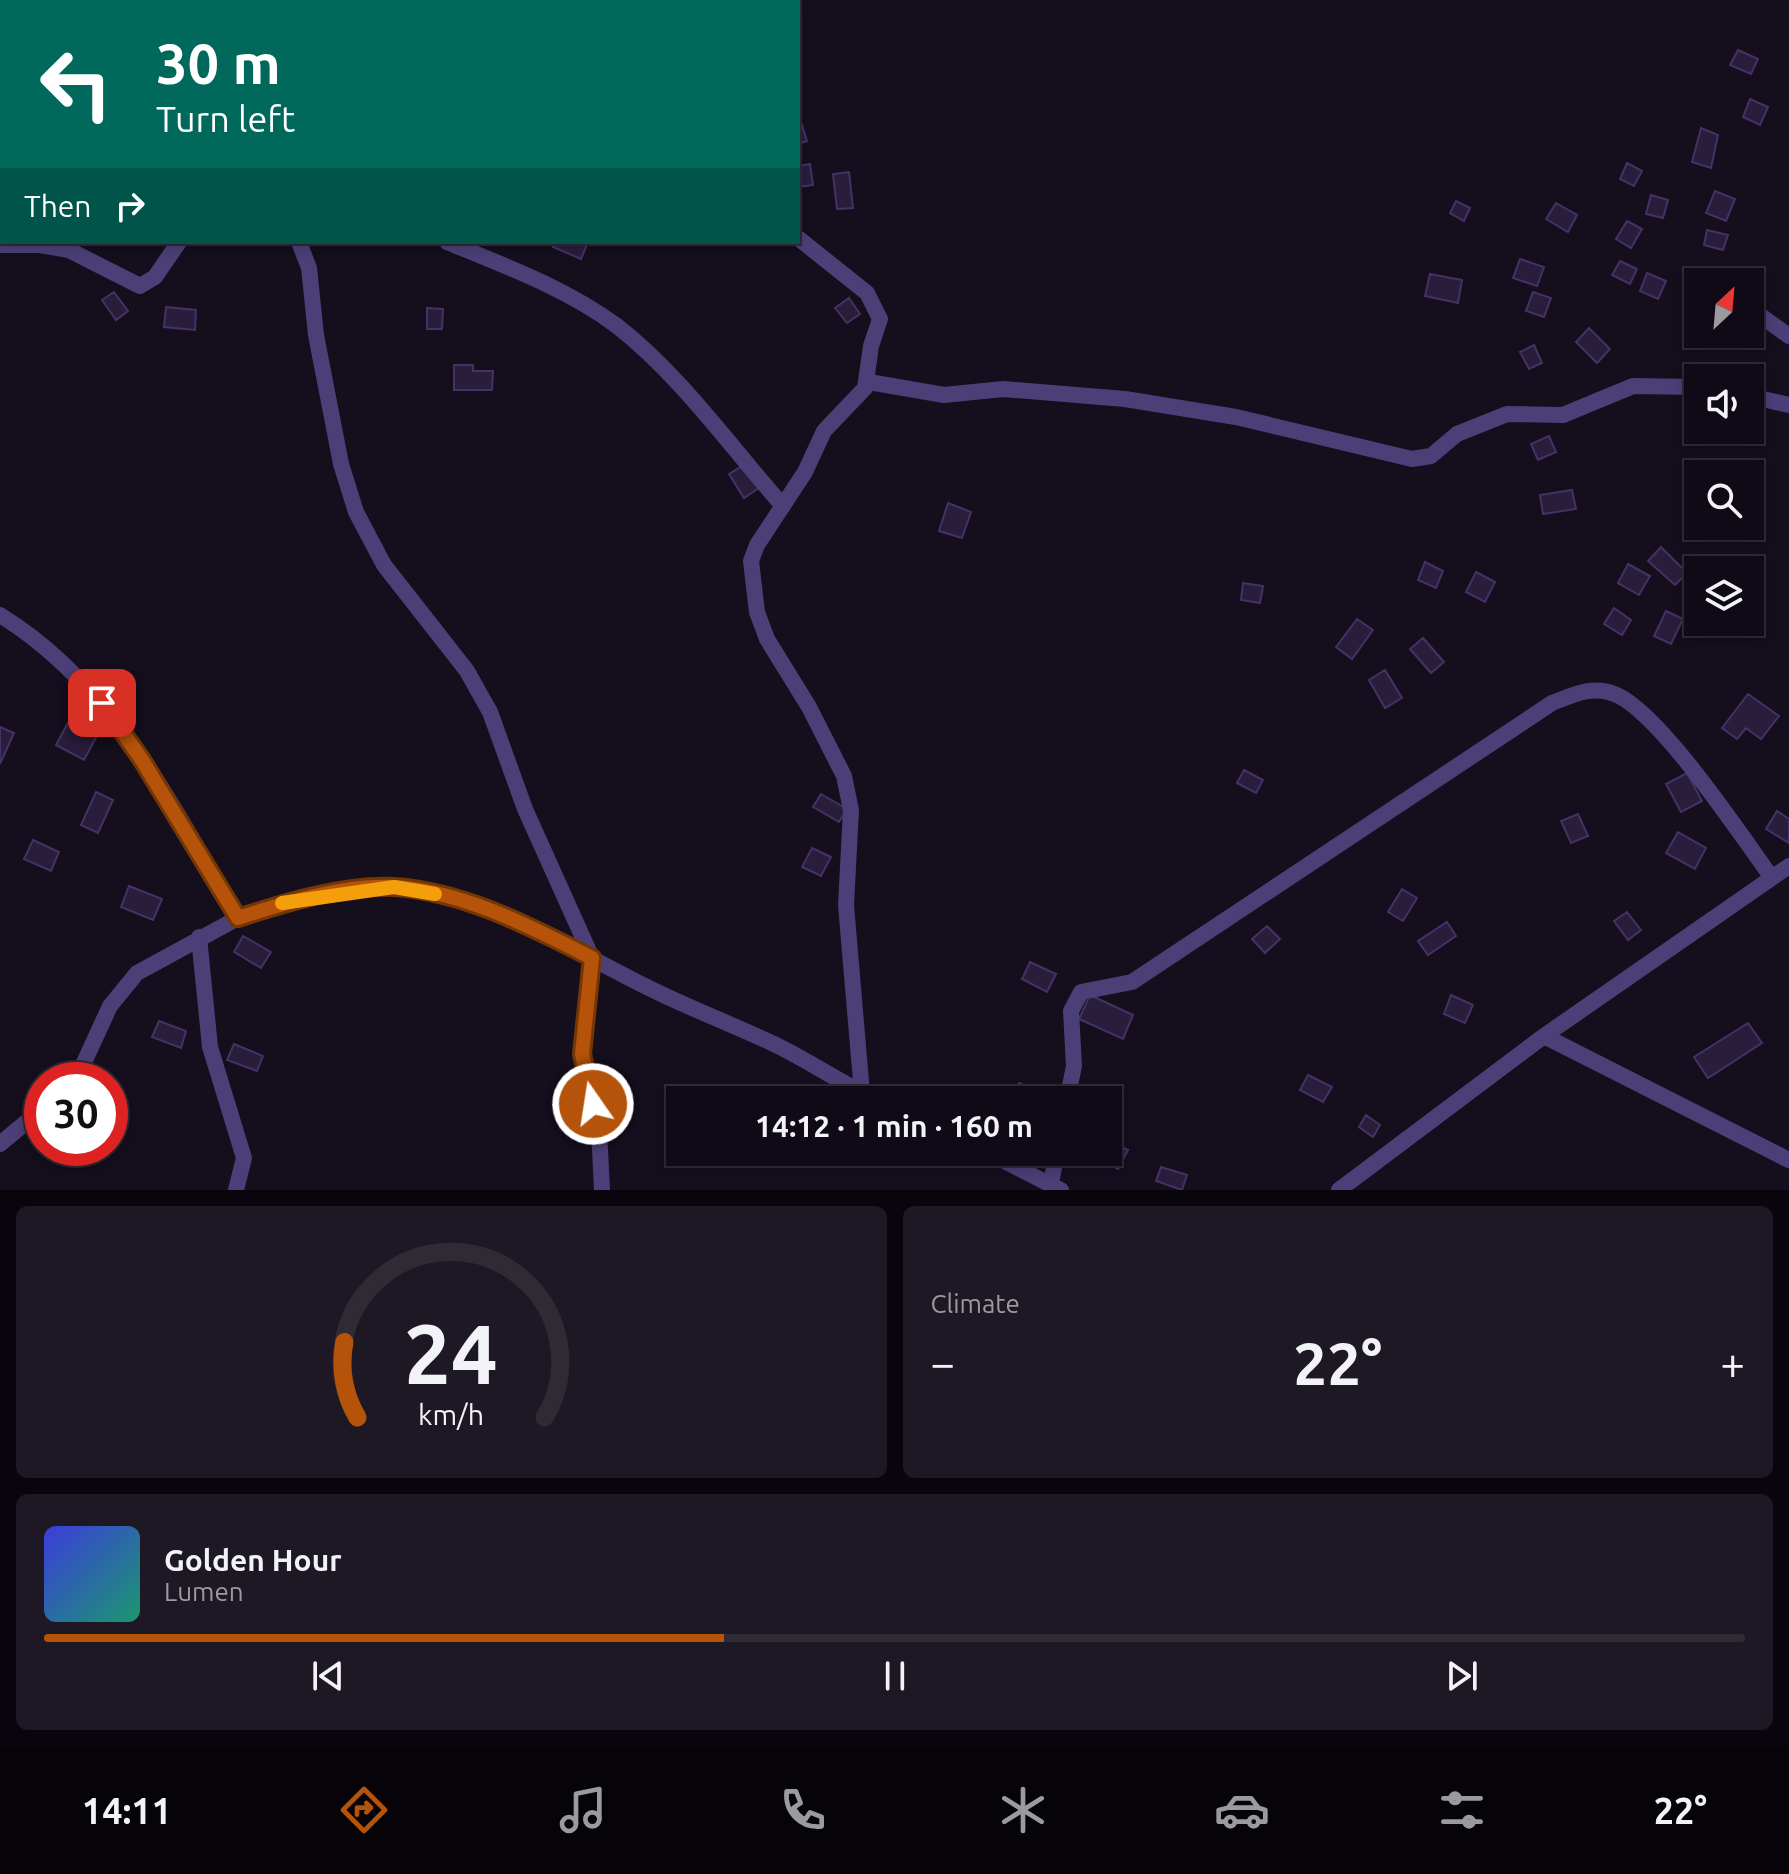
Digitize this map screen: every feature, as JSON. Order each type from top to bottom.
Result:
[{"type":"street","points":[[800,240],[858,284],[877,308],[880,319],[871,346],[869,382],[824,431],[805,472],[757,545],[751,578],[757,612],[767,639],[809,707],[844,776],[851,810],[846,905],[869,1086]]},
{"type":"street","points":[[20,244],[69,250],[140,286],[155,277],[178,244]]},
{"type":"street","points":[[300,244],[309,268],[319,349],[341,464],[356,512],[384,565],[467,671],[490,712],[525,809],[592,958],[582,1054],[599,1129],[602,1190]]},
{"type":"street","points":[[452,244],[541,281],[616,326],[664,371],[783,506]]},
{"type":"street","points":[[1764,318],[1789,336]]},
{"type":"street","points":[[869,382],[944,395],[1003,389],[1125,399],[1236,417],[1412,459],[1431,456],[1457,434],[1507,414],[1563,415],[1633,386],[1684,387]]},
{"type":"street","points":[[1764,399],[1789,405]]},
{"type":"street","points":[[0,615],[86,683],[118,723],[238,918]]},
{"type":"street","points":[[1070,1086],[1074,1066],[1071,1011],[1081,992],[1132,982],[1539,711],[1588,689],[1617,695],[1646,718],[1713,795],[1772,878]]},
{"type":"street","points":[[1339,1190],[1544,1036],[1789,866]]},
{"type":"street","points":[[84,1062],[110,1006],[137,973],[199,937],[238,918],[286,902],[394,887],[444,896],[523,923],[649,988],[778,1046],[852,1086]]},
{"type":"street","points":[[199,937],[210,1047],[244,1158],[236,1190]]},
{"type":"street","points":[[1544,1036],[1789,1160]]},
{"type":"street","points":[[0,1144],[24,1124]]},
{"type":"street","points":[[1015,1166],[1056,1186],[1057,1166]]},
{"type":"building","points":[[1738,50],[1758,59],[1751,74],[1730,65]]},
{"type":"building","points":[[1750,99],[1768,107],[1760,125],[1743,117]]},
{"type":"building","points":[[800,122],[807,141],[800,143]]},
{"type":"building","points":[[1701,128],[1718,135],[1711,168],[1692,162]]},
{"type":"building","points":[[1627,163],[1642,171],[1634,186],[1620,179]]},
{"type":"building","points":[[810,164],[813,185],[800,187],[800,166]]},
{"type":"building","points":[[849,172],[853,208],[837,209],[833,174]]},
{"type":"building","points":[[1715,191],[1735,199],[1726,221],[1706,213]]},
{"type":"building","points":[[1651,195],[1668,200],[1663,218],[1646,214]]},
{"type":"building","points":[[1456,201],[1470,208],[1464,221],[1450,213]]},
{"type":"building","points":[[1556,203],[1577,215],[1568,232],[1546,219]]},
{"type":"building","points":[[1627,221],[1642,229],[1631,248],[1616,239]]},
{"type":"building","points":[[1707,230],[1728,235],[1723,250],[1704,245]]},
{"type":"building","points":[[554,244],[587,244],[581,259],[553,247]]},
{"type":"building","points":[[1520,259],[1544,267],[1537,286],[1513,278]]},
{"type":"building","points":[[1620,261],[1637,269],[1630,284],[1612,275]]},
{"type":"building","points":[[1647,273],[1666,281],[1658,299],[1640,291]]},
{"type":"building","points":[[1430,274],[1462,280],[1458,303],[1425,296]]},
{"type":"building","points":[[114,292],[128,311],[116,320],[102,300]]},
{"type":"building","points":[[1533,292],[1551,298],[1544,317],[1526,311]]},
{"type":"building","points":[[849,298],[860,314],[847,323],[835,308]]},
{"type":"building","points":[[166,307],[196,310],[195,330],[164,327]]},
{"type":"building","points":[[427,308],[443,309],[442,329],[427,329]]},
{"type":"building","points":[[1589,328],[1610,349],[1597,363],[1576,342]]},
{"type":"building","points":[[1534,345],[1542,363],[1529,369],[1520,352]]},
{"type":"building","points":[[454,365],[473,365],[473,371],[493,371],[492,390],[454,390]]},
{"type":"building","points":[[1549,436],[1556,452],[1538,460],[1531,444]]},
{"type":"building","points":[[745,464],[759,488],[744,498],[729,474]]},
{"type":"building","points":[[1572,490],[1576,509],[1543,514],[1540,495]]},
{"type":"building","points":[[948,503],[971,512],[962,538],[939,531]]},
{"type":"building","points":[[1661,547],[1684,570],[1684,576],[1675,585],[1648,561]]},
{"type":"building","points":[[1425,562],[1443,571],[1436,588],[1418,580]]},
{"type":"building","points":[[1628,564],[1650,576],[1639,595],[1618,583]]},
{"type":"building","points":[[1476,572],[1495,582],[1485,602],[1466,592]]},
{"type":"building","points":[[1243,583],[1263,586],[1260,603],[1241,600]]},
{"type":"building","points":[[1614,608],[1631,620],[1622,635],[1604,624]]},
{"type":"building","points":[[1666,611],[1683,619],[1671,644],[1654,636]]},
{"type":"building","points":[[1357,619],[1373,630],[1352,659],[1336,647]]},
{"type":"building","points":[[1423,638],[1444,662],[1431,673],[1410,649]]},
{"type":"building","points":[[1385,670],[1402,698],[1385,708],[1369,680]]},
{"type":"building","points":[[1748,694],[1779,716],[1761,739],[1746,728],[1737,739],[1722,728]]},
{"type":"building","points":[[71,717],[99,732],[84,760],[56,745]]},
{"type":"building","points":[[0,727],[14,733],[0,764]]},
{"type":"building","points":[[1244,770],[1263,780],[1256,793],[1237,783]]},
{"type":"building","points":[[1687,773],[1702,801],[1681,812],[1666,784]]},
{"type":"building","points":[[96,792],[113,800],[98,833],[81,825]]},
{"type":"building","points":[[821,794],[847,809],[839,822],[813,807]]},
{"type":"building","points":[[1777,811],[1789,819],[1789,843],[1766,829]]},
{"type":"building","points":[[1578,814],[1588,836],[1571,843],[1561,821]]},
{"type":"building","points":[[1678,832],[1706,848],[1695,869],[1666,853]]},
{"type":"building","points":[[33,840],[59,852],[51,871],[24,859]]},
{"type":"building","points":[[812,848],[831,857],[821,876],[802,867]]},
{"type":"building","points":[[129,886],[162,899],[153,920],[121,907]]},
{"type":"building","points":[[1402,889],[1417,898],[1403,921],[1388,912]]},
{"type":"building","points":[[1627,912],[1641,930],[1628,940],[1614,921]]},
{"type":"building","points":[[1447,922],[1456,936],[1428,955],[1418,941]]},
{"type":"building","points":[[1267,926],[1280,939],[1265,953],[1252,939]]},
{"type":"building","points":[[243,936],[271,952],[261,968],[234,952]]},
{"type":"building","points":[[1030,962],[1056,974],[1047,992],[1022,979]]},
{"type":"building","points":[[1090,995],[1133,1015],[1123,1039],[1079,1019]]},
{"type":"building","points":[[1451,995],[1473,1005],[1465,1023],[1444,1014]]},
{"type":"building","points":[[159,1021],[186,1031],[181,1048],[152,1037]]},
{"type":"building","points":[[1748,1023],[1762,1043],[1708,1078],[1694,1057]]},
{"type":"building","points":[[234,1044],[263,1056],[257,1071],[227,1060]]},
{"type":"building","points":[[1308,1075],[1332,1087],[1323,1102],[1300,1090]]},
{"type":"building","points":[[1366,1115],[1380,1125],[1373,1137],[1359,1127]]},
{"type":"building","points":[[1122,1147],[1128,1150],[1122,1161]]},
{"type":"building","points":[[1161,1167],[1187,1175],[1182,1190],[1156,1181]]},
{"type":"slow traffic","points":[[282,903],[394,887],[435,894]]},
{"type":"route","points":[[102,703],[142,760],[238,918],[286,902],[394,887],[444,896],[523,923],[592,958],[591,993],[583,1023],[582,1054],[593,1104]]}]
